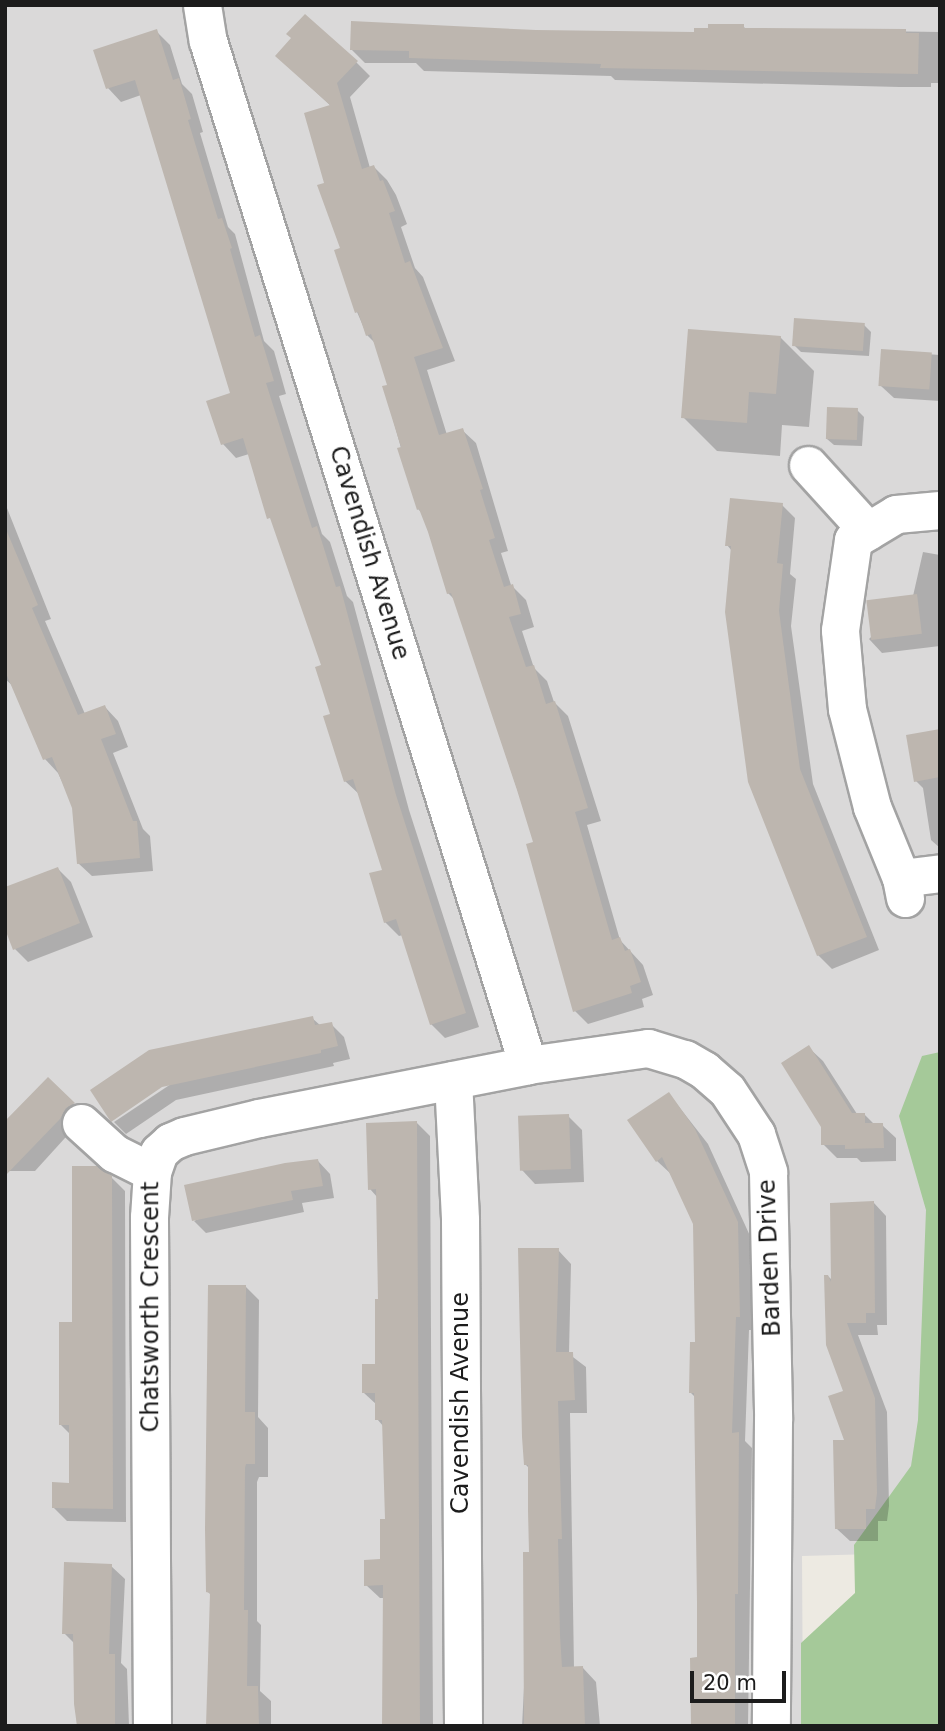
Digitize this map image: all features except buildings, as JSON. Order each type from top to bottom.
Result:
[{"type":"street","name":"Cavendish Avenue","points":[[202,5],[208,41],[528,1065]]},
{"type":"street","points":[[808,465],[868,531]]},
{"type":"street","points":[[940,510],[895,514],[853,540],[840,630],[847,709],[873,807],[903,888],[940,873]]},
{"type":"street","name":"Barden Drive","points":[[453,1080],[629,1048],[665,1051],[704,1070],[727,1090],[745,1114],[764,1153],[770,1188],[771,1726]]},
{"type":"street","name":"Cavendish Avenue","points":[[453,1080],[460,1220],[463,1726]]},
{"type":"street","name":"Chatsworth Crescent","points":[[152,1726],[149,1217],[152,1172],[159,1152],[170,1142],[184,1136],[453,1080]]},
{"type":"street","points":[[80,1123],[114,1153],[152,1172]]},
{"type":"shaded area","points":[[5,5],[940,5],[938,1444],[873,1554],[802,1556],[803,1726],[5,1726]]},
{"type":"green space","points":[[940,1052],[940,1726],[801,1726],[801,1643],[855,1593],[854,1545],[911,1466],[918,1420],[926,1210],[899,1116],[922,1056]]}]
